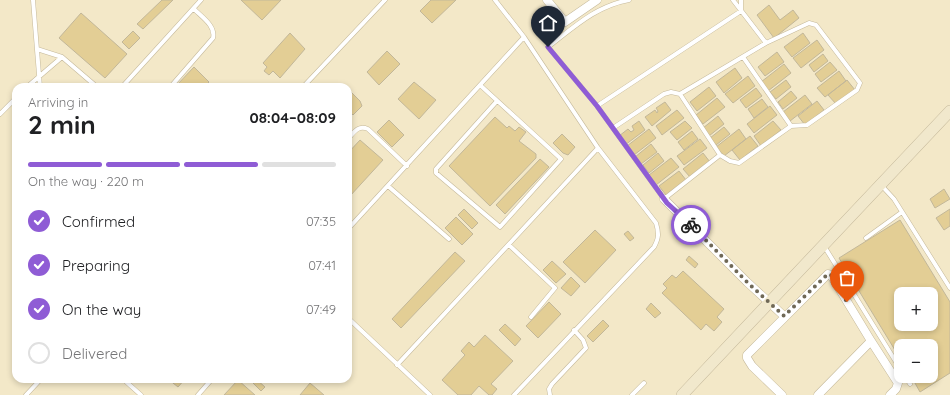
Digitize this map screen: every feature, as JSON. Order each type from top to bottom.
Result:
[{"type":"main road","points":[[682,395],[950,111]]},
{"type":"street","points":[[547,0],[565,22],[568,22],[596,0]]},
{"type":"street","points":[[664,199],[747,282],[784,316]]},
{"type":"street","points":[[782,395],[752,366],[747,358],[750,352],[784,316],[828,274],[831,275],[898,383],[896,389],[890,395]]},
{"type":"street","points":[[818,395],[871,341]]},
{"type":"lane","points":[[33,0],[40,83]]},
{"type":"lane","points":[[126,83],[201,0]]},
{"type":"lane","points":[[307,83],[385,0]]},
{"type":"lane","points":[[495,0],[524,37],[598,148],[656,223],[659,231],[659,239],[654,247],[514,395]]},
{"type":"lane","points":[[629,0],[614,3],[596,11],[548,47],[597,106],[664,199],[720,155]]},
{"type":"lane","points":[[733,0],[766,43]]},
{"type":"lane","points":[[741,0],[741,11]]},
{"type":"lane","points":[[173,83],[213,38],[215,32],[213,28],[194,9]]},
{"type":"lane","points":[[597,106],[741,11]]},
{"type":"lane","points":[[613,128],[664,94],[671,92],[680,94],[766,43],[809,23],[816,26],[860,83],[857,90],[807,125],[792,126],[738,163],[730,161],[720,155],[680,94]]},
{"type":"lane","points":[[352,225],[524,37]]},
{"type":"lane","points":[[37,49],[62,57],[92,83]]},
{"type":"lane","points":[[31,83],[62,57]]},
{"type":"lane","points":[[743,57],[792,126]]},
{"type":"lane","points":[[480,85],[561,159],[500,227],[436,173],[436,169],[497,101]]},
{"type":"lane","points":[[0,114],[12,102]]},
{"type":"lane","points":[[352,135],[358,128],[363,127],[368,129],[407,166]]},
{"type":"lane","points":[[397,365],[598,148]]},
{"type":"lane","points":[[880,184],[894,199],[950,288]]},
{"type":"lane","points":[[388,186],[449,239]]},
{"type":"lane","points":[[866,238],[902,212]]},
{"type":"lane","points":[[824,244],[894,359]]},
{"type":"lane","points":[[509,245],[555,288],[531,317]]},
{"type":"lane","points":[[352,322],[430,395]]},
{"type":"lane","points":[[550,395],[549,389],[552,384],[586,348],[583,340],[574,330]]},
{"type":"lane","points":[[632,395],[644,382]]},
{"type":"lane","points":[[26,395],[37,383]]},
{"type":"lane","points":[[128,383],[141,395]]},
{"type":"lane","points":[[198,395],[208,383]]},
{"type":"building","points":[[162,0],[173,0],[143,29],[137,24]]},
{"type":"building","points":[[241,0],[281,0],[262,20]]},
{"type":"building","points":[[431,0],[456,0],[432,23],[420,11]]},
{"type":"building","points":[[769,5],[780,20],[793,10],[799,18],[774,38],[757,15]]},
{"type":"building","points":[[81,13],[127,54],[105,78],[59,38]]},
{"type":"building","points":[[133,31],[140,38],[129,49],[122,42]]},
{"type":"building","points":[[290,33],[305,49],[280,78],[273,71],[269,75],[264,71],[267,67],[263,63]]},
{"type":"building","points":[[803,33],[810,43],[792,57],[784,47]]},
{"type":"building","points":[[817,40],[824,50],[801,68],[793,58]]},
{"type":"building","points":[[387,51],[400,64],[379,85],[367,72]]},
{"type":"building","points":[[777,52],[784,62],[765,76],[758,67]]},
{"type":"building","points":[[823,54],[828,61],[814,72],[809,65]]},
{"type":"building","points":[[830,62],[837,70],[821,82],[815,74]]},
{"type":"building","points":[[784,64],[791,73],[768,91],[761,82]]},
{"type":"building","points":[[194,67],[209,82],[208,83],[179,83]]},
{"type":"building","points":[[735,68],[742,78],[724,93],[716,82]]},
{"type":"building","points":[[839,71],[846,81],[825,97],[817,88]]},
{"type":"building","points":[[748,76],[755,86],[733,103],[725,94]]},
{"type":"building","points":[[786,80],[791,87],[776,99],[770,92]]},
{"type":"building","points":[[847,80],[855,90],[836,104],[828,95]]},
{"type":"building","points":[[414,82],[436,100],[419,119],[398,99]]},
{"type":"building","points":[[709,87],[716,96],[697,111],[690,102]]},
{"type":"building","points":[[756,88],[762,96],[746,108],[740,100]]},
{"type":"building","points":[[791,91],[797,98],[783,109],[778,102]]},
{"type":"building","points":[[352,93],[360,101],[362,106],[353,115]]},
{"type":"building","points":[[805,95],[812,104],[790,121],[783,112]]},
{"type":"building","points":[[717,98],[725,107],[703,124],[696,115]]},
{"type":"building","points":[[762,99],[768,107],[754,118],[748,109]]},
{"type":"building","points":[[817,101],[824,110],[805,125],[798,116]]},
{"type":"building","points":[[665,102],[671,110],[652,126],[645,117],[655,110],[657,113],[658,111],[656,108]]},
{"type":"building","points":[[770,106],[777,115],[754,133],[747,124]]},
{"type":"building","points":[[677,110],[684,118],[662,135],[656,126]]},
{"type":"building","points":[[718,116],[724,124],[709,136],[703,128]]},
{"type":"building","points":[[495,117],[507,128],[509,126],[515,131],[519,127],[526,132],[519,141],[536,154],[536,158],[490,206],[449,166]]},
{"type":"building","points":[[389,120],[404,135],[392,147],[377,132]]},
{"type":"building","points":[[639,121],[645,130],[625,145],[619,136],[628,129],[631,132],[634,130],[632,126]]},
{"type":"building","points":[[685,121],[692,128],[677,140],[670,132]]},
{"type":"building","points":[[773,121],[781,130],[761,146],[754,136]]},
{"type":"building","points":[[724,127],[730,134],[716,145],[710,138]]},
{"type":"building","points":[[649,129],[656,138],[634,155],[627,146]]},
{"type":"building","points":[[739,129],[746,139],[724,156],[716,147]]},
{"type":"building","points":[[692,131],[698,139],[684,150],[678,142]]},
{"type":"building","points":[[562,134],[575,147],[568,155],[563,153],[553,143]]},
{"type":"building","points":[[750,136],[758,146],[740,160],[732,150]]},
{"type":"building","points":[[700,139],[707,148],[684,165],[677,156]]},
{"type":"building","points":[[360,140],[383,160],[352,194],[352,149]]},
{"type":"building","points":[[651,144],[657,152],[641,164],[635,157]]},
{"type":"building","points":[[658,153],[664,161],[649,173],[643,165]]},
{"type":"building","points":[[703,153],[710,162],[690,177],[683,169]]},
{"type":"building","points":[[671,158],[679,167],[656,185],[649,175]]},
{"type":"building","points":[[540,159],[549,167],[505,214],[496,205]]},
{"type":"building","points":[[679,171],[686,180],[666,195],[659,186]]},
{"type":"building","points":[[944,189],[950,199],[935,208],[930,199]]},
{"type":"building","points":[[464,209],[478,223],[472,229],[458,215]]},
{"type":"building","points":[[950,209],[950,226],[944,230],[936,218]]},
{"type":"building","points":[[456,217],[473,234],[462,245],[445,228]]},
{"type":"building","points":[[900,220],[950,302],[950,373],[938,381],[938,339],[894,339],[894,348],[839,258]]},
{"type":"building","points":[[595,230],[616,250],[585,283],[563,262]]},
{"type":"building","points":[[628,231],[634,238],[630,241],[624,234]]},
{"type":"building","points":[[455,252],[465,261],[401,328],[392,319]]},
{"type":"building","points":[[689,256],[698,264],[695,268],[686,260]]},
{"type":"building","points":[[552,261],[566,274],[556,283],[543,270]]},
{"type":"building","points":[[683,271],[724,309],[717,317],[722,322],[714,331],[706,324],[701,330],[662,293],[667,288],[663,284],[672,275],[676,278]]},
{"type":"building","points":[[571,277],[580,286],[571,296],[561,288]]},
{"type":"building","points":[[549,302],[561,314],[538,338],[526,326]]},
{"type":"building","points":[[651,303],[661,313],[655,318],[646,309]]},
{"type":"building","points":[[603,320],[609,326],[593,342],[587,336]]},
{"type":"building","points":[[505,324],[521,339],[515,346],[499,330]]},
{"type":"building","points":[[485,335],[513,361],[491,384],[497,389],[492,395],[489,395],[479,386],[471,395],[458,395],[442,380],[465,355],[461,351],[469,342],[474,347]]},
{"type":"building","points":[[173,383],[182,383],[178,387]]},
{"type":"building","points":[[235,383],[241,383],[255,395],[224,395]]},
{"type":"building","points":[[253,383],[260,383],[265,387],[261,391]]},
{"type":"building","points":[[310,383],[324,395],[300,395]]},
{"type":"building","points":[[915,383],[934,383],[920,392]]},
{"type":"way so far","points":[[691,225],[747,282],[784,316],[828,274],[831,275],[847,302]]},
{"type":"route","points":[[548,47],[597,106],[667,203],[691,225]]}]
